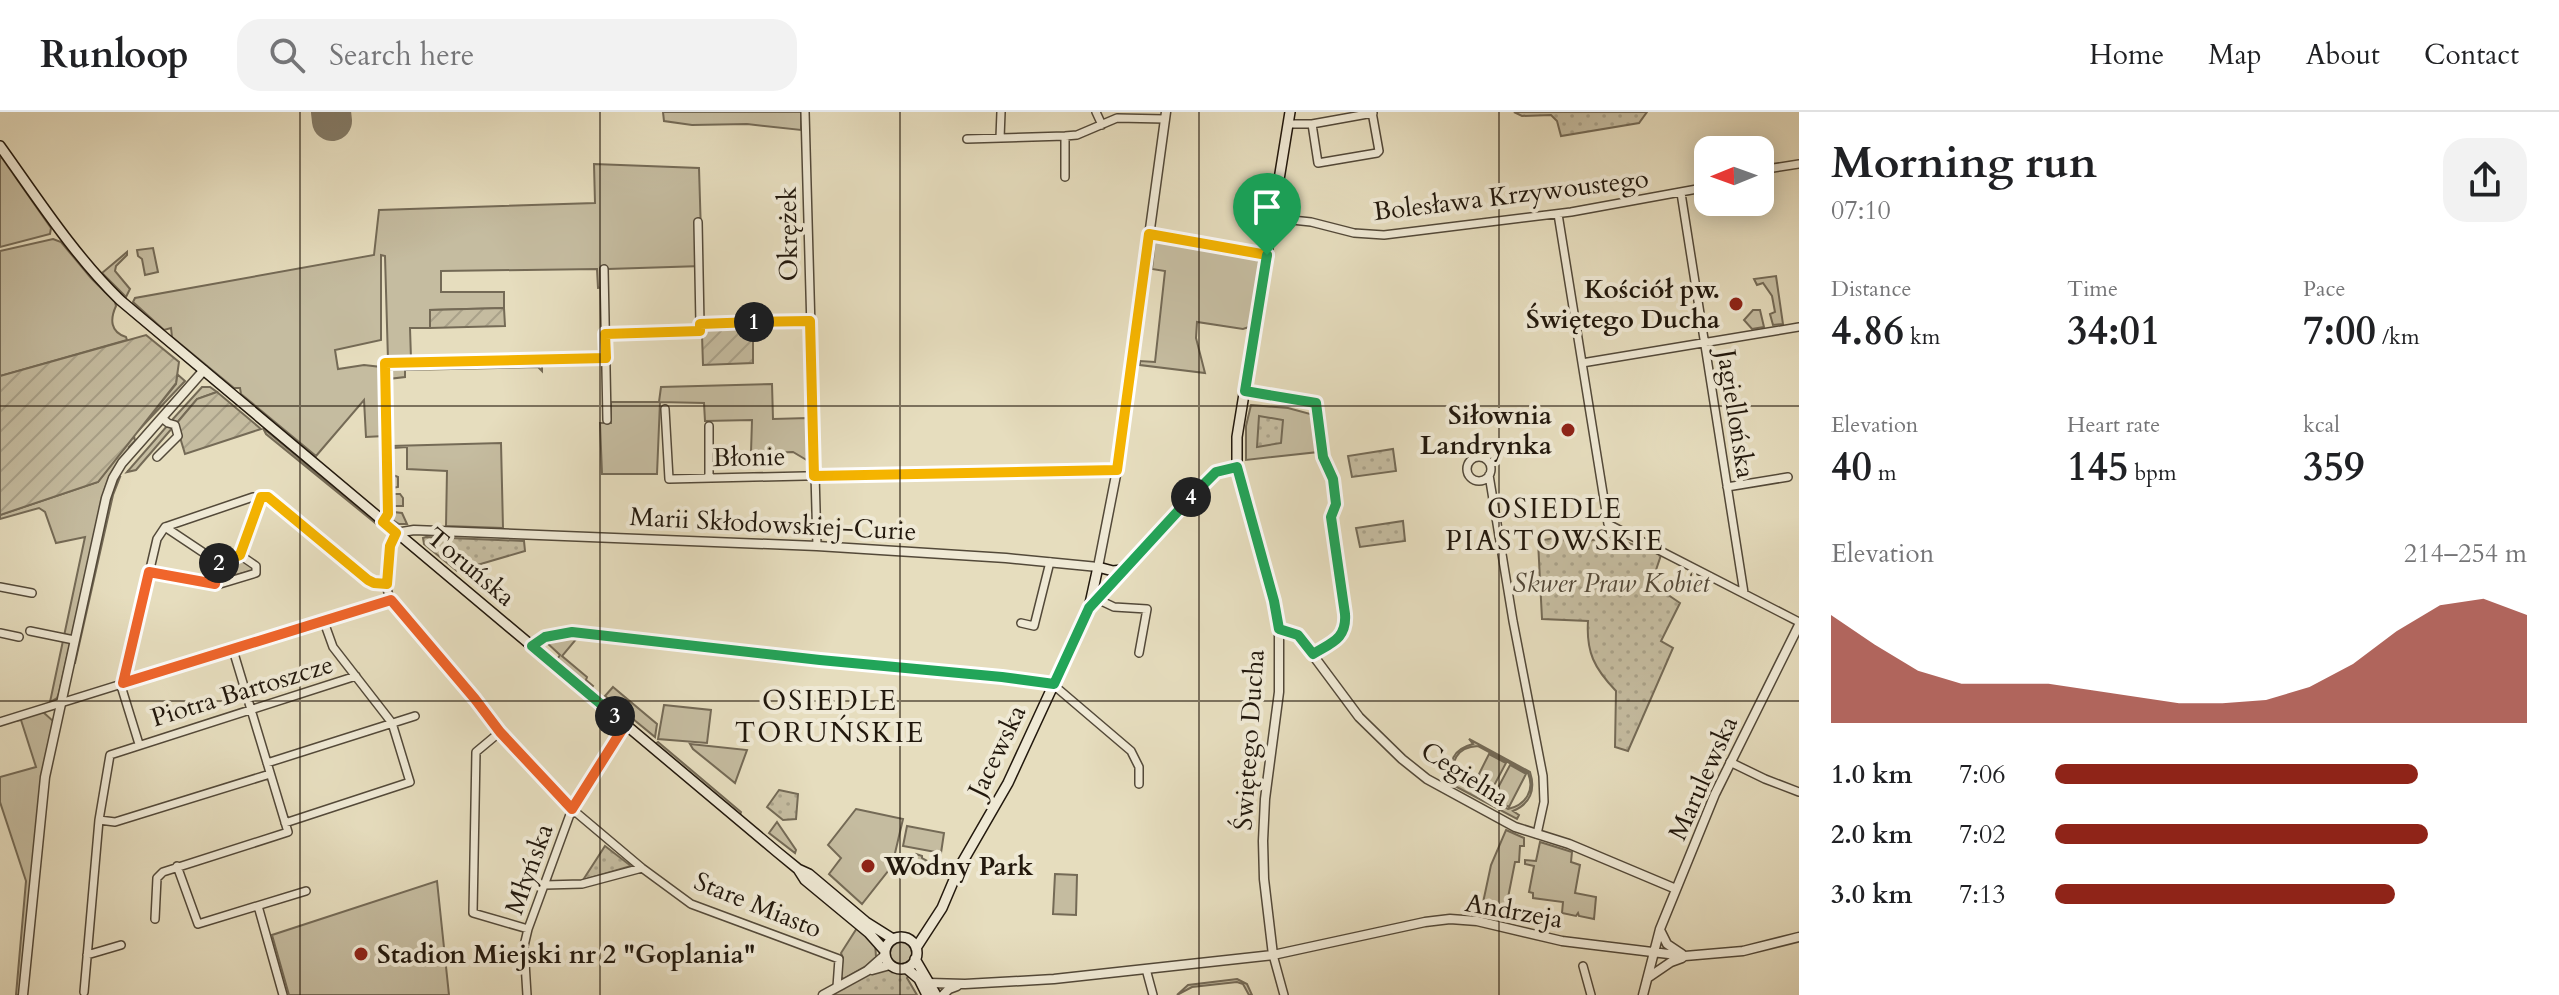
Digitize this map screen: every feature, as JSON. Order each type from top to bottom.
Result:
[{"type":"main road","name":"Świętego Ducha","points":[[1237,467],[1236,446],[1290,112]]},
{"type":"main road","name":"Toruńska","points":[[0,146],[62,234],[95,275],[125,304],[798,869],[809,874],[866,922],[893,939]]},
{"type":"main road","points":[[1089,608],[1211,475],[1237,467]]},
{"type":"main road","name":"Marii Skłodowskiej-Curie","points":[[1098,567],[1122,570]]},
{"type":"main road","name":"Jacewska","points":[[912,944],[942,908],[959,868],[1008,783],[1089,608],[1098,567]]},
{"type":"main road","name":"Toruńska","points":[[798,869],[805,880],[869,933],[885,953]]},
{"type":"main road","points":[[927,995],[919,979],[906,968],[890,965],[885,953],[893,939],[904,937],[912,944],[915,959],[936,995]]},
{"type":"main road","points":[[906,968],[915,959]]},
{"type":"street","name":"Okrężek","points":[[805,112],[817,546]]},
{"type":"street","points":[[1000,138],[1001,112]]},
{"type":"street","points":[[1096,112],[1102,125]]},
{"type":"street","points":[[1288,124],[1312,124],[1372,113],[1379,151],[1318,163],[1312,124]]},
{"type":"street","points":[[967,139],[1077,135],[1117,118],[1166,116]]},
{"type":"street","name":"Jacewska","points":[[1098,567],[1117,470],[1166,116]]},
{"type":"street","points":[[1065,136],[1065,177]]},
{"type":"street","points":[[1774,168],[1799,164]]},
{"type":"street","name":"Bolesława Krzywoustego","points":[[1273,218],[1311,222],[1354,233],[1384,235],[1558,214],[1694,190]]},
{"type":"street","name":"Jagiellońska","points":[[1681,193],[1744,593]]},
{"type":"street","points":[[1558,214],[1607,522],[1799,624]]},
{"type":"street","points":[[605,334],[700,331],[698,222]]},
{"type":"street","points":[[1149,234],[1267,255]]},
{"type":"street","points":[[604,269],[607,420]]},
{"type":"street","points":[[700,324],[810,321]]},
{"type":"street","points":[[1582,363],[1799,327]]},
{"type":"street","points":[[383,522],[388,514],[385,363],[606,358]]},
{"type":"street","points":[[23,995],[41,802],[106,498],[122,463],[204,370]]},
{"type":"street","points":[[1245,391],[1316,403],[1323,457],[1333,479],[1336,504],[1331,517],[1346,624],[1338,638],[1313,654]]},
{"type":"street","name":"Błonie","points":[[665,409],[669,479],[1117,470]]},
{"type":"street","points":[[157,457],[178,436],[175,425],[162,418]]},
{"type":"street","points":[[709,426],[709,478]]},
{"type":"street","name":"Świętego Ducha","points":[[1237,467],[1279,629],[1279,692],[1265,799],[1263,841],[1273,955],[1284,995]]},
{"type":"street","points":[[1489,475],[1543,776],[1544,802],[1537,834]]},
{"type":"street","points":[[1727,487],[1788,477]]},
{"type":"street","points":[[219,563],[240,555],[261,497]]},
{"type":"street","points":[[139,744],[122,689],[157,539],[165,527],[240,501],[261,497],[271,499],[368,580],[387,584]]},
{"type":"street","points":[[165,527],[219,563]]},
{"type":"street","points":[[414,548],[415,536],[421,530]]},
{"type":"street","name":"Marii Skłodowskiej-Curie","points":[[396,533],[421,530],[817,546],[1098,567]]},
{"type":"street","name":"Stare Miasto","points":[[396,533],[390,546],[387,584],[391,600],[500,732],[572,809],[642,868],[691,904],[839,959],[837,987]]},
{"type":"street","points":[[149,572],[215,584],[256,573],[256,566],[240,555]]},
{"type":"street","points":[[1021,623],[1034,626],[1050,562]]},
{"type":"street","points":[[215,584],[219,563]]},
{"type":"street","points":[[0,587],[32,593]]},
{"type":"street","points":[[1097,599],[1114,607],[1147,609],[1139,653]]},
{"type":"street","points":[[0,722],[391,600]]},
{"type":"street","points":[[285,823],[410,782],[392,723],[333,647],[324,622]]},
{"type":"street","name":"Marulewska","points":[[1643,995],[1660,929],[1676,889],[1730,762],[1799,624]]},
{"type":"street","name":"Cegielna","points":[[1279,629],[1298,635],[1354,711],[1402,759],[1427,779],[1515,827],[1569,844],[1676,889]]},
{"type":"street","points":[[30,631],[74,640]]},
{"type":"street","points":[[532,646],[545,637],[572,632],[1054,684],[1131,751],[1139,767],[1139,784]]},
{"type":"street","points":[[0,633],[19,637]]},
{"type":"street","points":[[155,919],[157,878],[163,872],[288,832],[233,650]]},
{"type":"street","name":"Piotra Bartoszcze","points":[[99,820],[110,755],[356,676]]},
{"type":"street","points":[[267,763],[415,716]]},
{"type":"street","name":"Młyńska","points":[[527,995],[524,946],[528,929],[572,809],[625,725]]},
{"type":"street","points":[[500,732],[476,752],[473,913],[528,929]]},
{"type":"street","points":[[1730,762],[1799,792]]},
{"type":"street","points":[[84,992],[99,820],[115,822],[270,774]]},
{"type":"street","points":[[177,866],[198,924],[306,891]]},
{"type":"street","points":[[545,885],[582,884],[642,868]]},
{"type":"street","points":[[258,906],[283,995]]},
{"type":"street","name":"Andrzeja","points":[[929,983],[965,984],[1273,955],[1450,919],[1477,921],[1562,941],[1685,956],[1743,951],[1799,937]]},
{"type":"street","points":[[1660,929],[1667,944],[1685,956]]},
{"type":"street","points":[[87,955],[121,945]]},
{"type":"street","points":[[867,971],[885,953]]},
{"type":"street","points":[[1648,978],[1685,956]]},
{"type":"street","points":[[823,995],[867,971],[890,965]]},
{"type":"street","points":[[1583,966],[1591,995]]},
{"type":"street","points":[[1146,969],[1153,995]]},
{"type":"street","points":[[943,995],[949,989],[965,984]]},
{"type":"green space","points":[[663,112],[801,112],[801,130],[747,124],[692,125],[664,121]]},
{"type":"green space","points":[[1514,112],[1647,112],[1639,123],[1561,136],[1557,121],[1551,115],[1522,116]]},
{"type":"green space","points":[[0,155],[51,228],[50,234],[0,247]]},
{"type":"green space","points":[[594,164],[699,168],[702,266],[608,269],[608,287],[598,288],[597,269],[441,271],[441,292],[504,292],[504,308],[430,310],[430,328],[410,328],[411,359],[388,360],[385,256],[381,255],[381,340],[335,350],[338,369],[364,365],[381,367],[384,436],[366,437],[364,400],[316,456],[241,394],[240,388],[234,388],[172,337],[171,328],[164,330],[133,302],[135,298],[374,255],[379,210],[595,203]]},
{"type":"green space","points":[[53,239],[61,242],[115,302],[114,328],[127,340],[0,376],[0,251]]},
{"type":"green space","points":[[1155,241],[1258,258],[1259,274],[1252,326],[1243,329],[1197,322],[1196,338],[1205,373],[1140,365],[1140,361],[1155,362],[1165,271],[1152,269]]},
{"type":"green space","points":[[153,248],[158,272],[145,275],[137,250]]},
{"type":"green space","points":[[127,252],[115,271],[130,289],[126,297],[102,273]]},
{"type":"green space","points":[[1776,276],[1783,324],[1773,325],[1770,314],[1775,312],[1772,296],[1763,283],[1757,285],[1754,279]]},
{"type":"green space","points":[[504,308],[505,326],[430,328],[430,310]]},
{"type":"green space","points":[[1753,310],[1760,310],[1764,327],[1752,329],[1744,320]]},
{"type":"green space","points":[[753,329],[753,363],[703,365],[702,335],[707,330]]},
{"type":"green space","points":[[146,335],[179,362],[176,383],[98,482],[0,515],[0,376]]},
{"type":"green space","points":[[538,363],[542,371],[538,367],[405,370],[405,377],[388,379],[396,365]]},
{"type":"green space","points":[[177,374],[185,381],[136,433],[176,384]]},
{"type":"green space","points":[[772,384],[773,419],[808,418],[810,462],[793,452],[751,453],[752,420],[705,421],[704,403],[660,402],[657,474],[602,474],[600,423],[611,423],[611,402],[659,402],[661,387]]},
{"type":"green space","points":[[202,387],[210,387],[217,392],[197,399],[176,424],[172,420]]},
{"type":"green space","points":[[217,392],[261,429],[185,454],[176,424],[197,399]]},
{"type":"green space","points":[[1251,405],[1288,408],[1314,415],[1318,452],[1246,460],[1246,426]]},
{"type":"green space","points":[[1259,416],[1283,420],[1281,443],[1257,447]]},
{"type":"green space","points":[[167,426],[174,426],[136,470],[127,472]]},
{"type":"green space","points":[[263,428],[379,525],[385,531],[266,434]]},
{"type":"green space","points":[[134,436],[131,449],[105,488],[59,693],[50,702],[85,537],[56,543],[45,512],[39,508],[0,519],[0,515],[98,482]]},
{"type":"green space","points":[[501,443],[503,528],[446,526],[447,471],[407,469],[407,447],[393,448],[393,475],[398,477],[398,487],[392,488],[391,446]]},
{"type":"green space","points":[[1393,449],[1396,471],[1352,477],[1348,456]]},
{"type":"green space","points":[[120,477],[73,663],[107,507]]},
{"type":"green space","points":[[392,494],[400,494],[403,498],[403,506],[394,506],[394,512],[402,513],[407,524],[391,519]]},
{"type":"green space","points":[[1403,521],[1405,541],[1360,547],[1356,528]]},
{"type":"green space","name":"Skwer Praw Kobiet","points":[[1564,536],[1572,545],[1610,536],[1661,555],[1656,570],[1658,588],[1680,603],[1661,641],[1673,648],[1628,751],[1615,747],[1616,691],[1593,659],[1588,642],[1588,621],[1542,619],[1538,541]]},
{"type":"green space","points":[[423,538],[524,541],[525,551],[457,571],[424,544]]},
{"type":"green space","points":[[239,560],[245,561],[252,571],[219,579],[222,567]]},
{"type":"green space","points":[[572,634],[603,638],[603,641],[577,638],[562,656],[587,677],[586,680],[593,686],[591,689],[556,661],[560,655],[545,641]]},
{"type":"green space","points":[[613,687],[657,724],[655,737],[605,696]]},
{"type":"green space","points":[[664,705],[711,710],[707,743],[658,739]]},
{"type":"green space","points":[[43,712],[53,721],[39,798],[20,995],[16,995],[26,881],[0,802],[0,777],[36,767],[21,720],[8,722]]},
{"type":"green space","points":[[1469,739],[1530,772],[1532,790],[1524,804],[1513,811],[1519,815],[1517,819],[1453,785],[1454,757],[1461,749],[1473,744]],"holes":[[[1478,746],[1528,773],[1530,785],[1527,796],[1520,804],[1508,809],[1458,781],[1454,762],[1465,749]]]},
{"type":"green space","points":[[658,742],[741,812],[740,815],[655,744]]},
{"type":"green space","points":[[690,744],[747,750],[735,783],[693,749]]},
{"type":"green space","points":[[1489,754],[1506,763],[1488,797],[1472,788]]},
{"type":"green space","points":[[1510,765],[1526,774],[1509,807],[1492,799]]},
{"type":"green space","points":[[779,790],[798,794],[796,819],[783,820],[767,807]]},
{"type":"green space","points":[[856,809],[903,819],[892,866],[862,904],[829,874],[841,858],[828,845]]},
{"type":"green space","points":[[777,822],[796,850],[795,853],[769,833]]},
{"type":"green space","points":[[907,826],[944,833],[941,853],[903,846]]},
{"type":"green space","points":[[1506,830],[1524,838],[1524,846],[1520,846],[1519,862],[1515,862],[1504,918],[1497,911],[1495,916],[1481,912],[1491,865]]},
{"type":"green space","points":[[1540,842],[1572,852],[1571,862],[1580,865],[1575,893],[1596,897],[1594,919],[1579,916],[1578,913],[1576,916],[1562,913],[1563,902],[1533,898],[1533,893],[1529,892],[1534,866],[1525,864],[1525,860],[1536,861]]},
{"type":"green space","points":[[605,846],[631,866],[583,880]]},
{"type":"green space","points":[[916,854],[931,863],[923,868],[909,866],[904,858]]},
{"type":"green space","points":[[1055,874],[1077,875],[1076,915],[1053,914]]},
{"type":"green space","name":"Stadion Miejski nr 2 \"Goplania\"","points":[[437,881],[449,995],[289,995],[272,935]]},
{"type":"green space","points":[[857,928],[875,942],[876,957],[843,979],[840,976],[841,953]]},
{"type":"green space","points":[[901,941],[909,945],[913,953],[909,961],[901,965],[893,961],[889,953],[893,945]]},
{"type":"green space","points":[[890,968],[910,974],[907,978],[917,995],[831,995],[870,973]]},
{"type":"green space","points":[[1237,979],[1247,984],[1252,995],[1243,984],[1237,982],[1192,987],[1177,995],[1188,985]]},
{"type":"runway","points":[[331,112],[332,121]]},
{"type":"place","name":"Kościół pw. Świętego Ducha","points":[[1736,304]]},
{"type":"place","name":"Siłownia Landrynka","points":[[1568,430]]},
{"type":"place","name":"Wodny Park","points":[[868,866]]},
{"type":"place","name":"Stadion Miejski nr 2 \"Goplania\"","points":[[361,954]]},
{"type":"district","name":"OSIEDLE PIASTOWSKIE","points":[[1555,525]]},
{"type":"district","name":"OSIEDLE TORUŃSKIE","points":[[830,717]]},
{"type":"route","points":[[1149,234],[1267,255],[1245,391],[1316,403],[1323,457],[1333,479],[1336,504],[1331,517],[1346,624],[1338,638],[1313,654],[1298,635],[1279,629],[1237,467],[1211,475],[1089,608],[1054,684],[572,632],[541,639],[532,646],[625,725],[572,809],[500,732],[391,600],[123,683],[149,572],[215,584],[219,563],[240,555],[261,497],[271,499],[368,580],[387,584],[391,540],[396,533],[383,522],[388,514],[385,363],[606,358],[605,334],[700,331],[700,324],[810,321],[814,476],[1117,470],[1149,234]]}]
